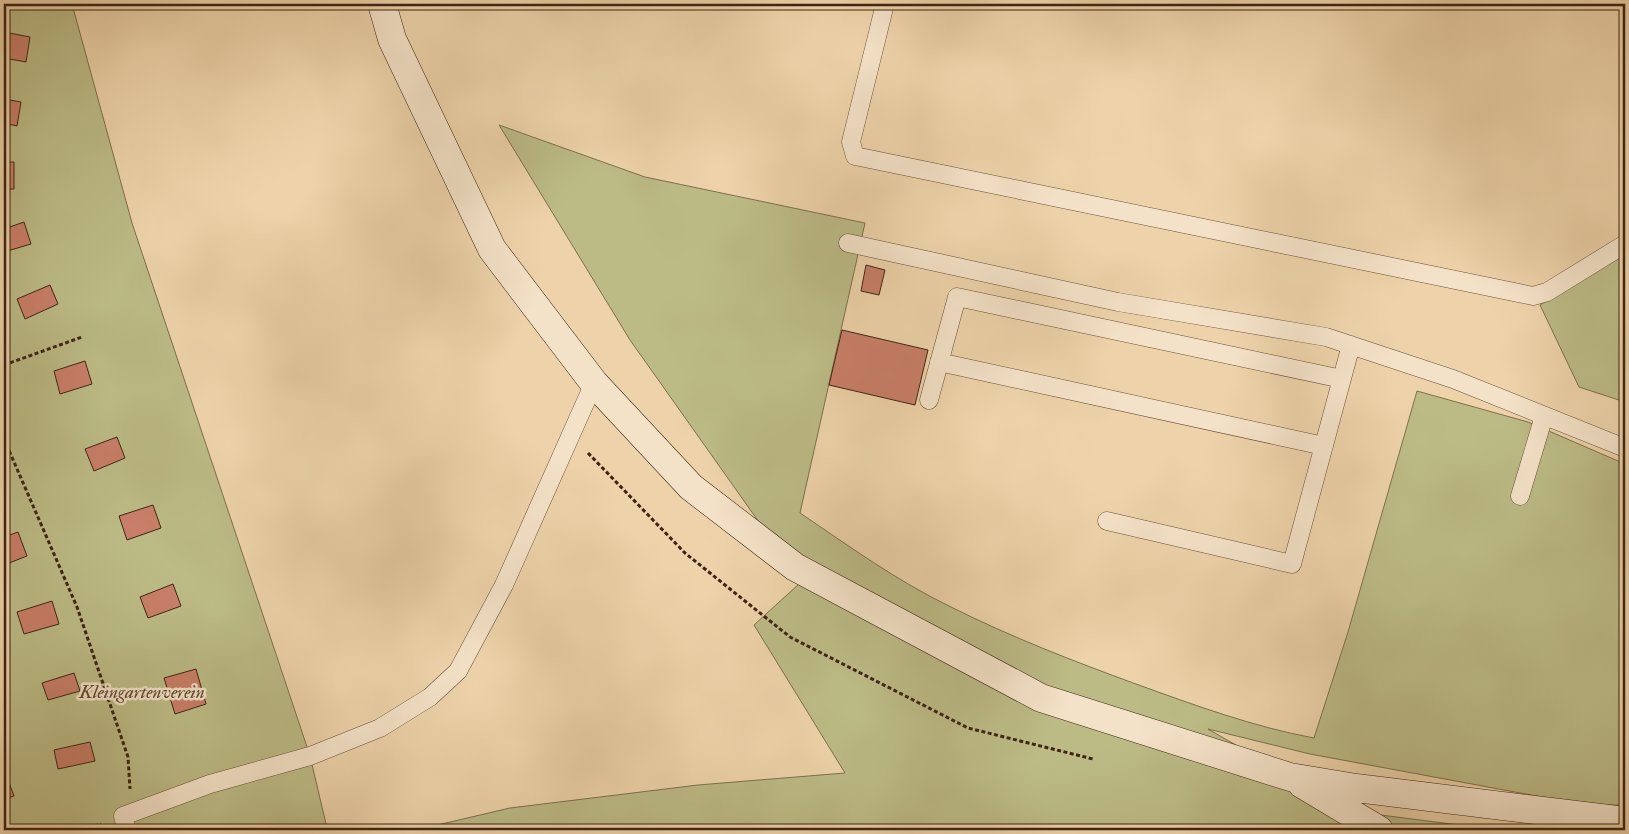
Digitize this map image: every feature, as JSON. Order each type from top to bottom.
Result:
[{"type":"main road","points":[[382,4],[392,39],[492,249],[594,383],[691,487],[795,567],[1041,698],[1290,777],[1356,788],[1625,821]]},
{"type":"main road","points":[[1290,777],[1379,830]]},
{"type":"lane","points":[[885,4],[851,142],[855,156],[1533,296],[1547,292],[1625,244]]},
{"type":"lane","points":[[848,243],[1118,302],[1326,337],[1453,379],[1625,448]]},
{"type":"lane","points":[[929,400],[958,296],[1342,379]]},
{"type":"lane","points":[[1107,521],[1292,564],[1351,345]]},
{"type":"lane","points":[[939,362],[1324,446]]},
{"type":"lane","points":[[125,823],[210,784],[310,756],[380,728],[430,697],[458,671],[504,585],[594,383]]},
{"type":"lane","points":[[1520,496],[1544,416]]},
{"type":"path","points":[[4,365],[82,337]]},
{"type":"path","points":[[570,435],[685,553],[790,637],[968,728],[1093,760]]},
{"type":"path","points":[[4,439],[77,608],[128,757],[130,791],[125,823]]},
{"type":"green space","name":"Kleingartenverein","points":[[4,4],[72,4],[132,223],[310,756],[326,824],[306,830],[4,830]]},
{"type":"green space","points":[[499,125],[645,177],[865,223],[800,513],[892,575],[974,618],[1089,666],[1180,700],[1247,722],[1314,738],[1348,632],[1417,391],[1528,422],[1625,464],[1625,805],[1585,805],[1310,754],[1208,729],[1309,787],[1373,814],[1498,830],[416,830],[510,808],[698,785],[845,773],[754,625],[811,573],[766,532],[630,340]]},
{"type":"green space","points":[[1625,252],[1625,402],[1579,387],[1540,305]]},
{"type":"building","points":[[4,32],[30,37],[26,62],[4,58]]},
{"type":"building","points":[[4,99],[21,102],[17,126],[4,123]]},
{"type":"building","points":[[4,162],[14,162],[14,189],[4,189]]},
{"type":"building","points":[[24,222],[31,244],[4,252],[4,229]]},
{"type":"building","points":[[866,265],[885,270],[879,295],[861,291]]},
{"type":"building","points":[[50,285],[58,304],[25,319],[17,299]]},
{"type":"building","points":[[842,330],[928,350],[915,405],[829,385]]},
{"type":"building","points":[[85,361],[92,384],[60,394],[54,371]]},
{"type":"building","points":[[117,437],[125,458],[94,471],[85,449]]},
{"type":"building","points":[[153,505],[161,528],[127,540],[119,516]]},
{"type":"building","points":[[18,532],[27,556],[4,565],[4,537]]},
{"type":"building","points":[[173,584],[181,606],[148,618],[140,597]]},
{"type":"building","points":[[52,601],[59,624],[24,634],[17,612]]},
{"type":"building","points":[[196,669],[206,704],[175,714],[164,678]]},
{"type":"building","points":[[74,673],[80,691],[48,700],[42,683]]},
{"type":"building","points":[[90,742],[95,761],[58,769],[54,750]]},
{"type":"building","points":[[4,769],[14,796],[4,799]]}]
